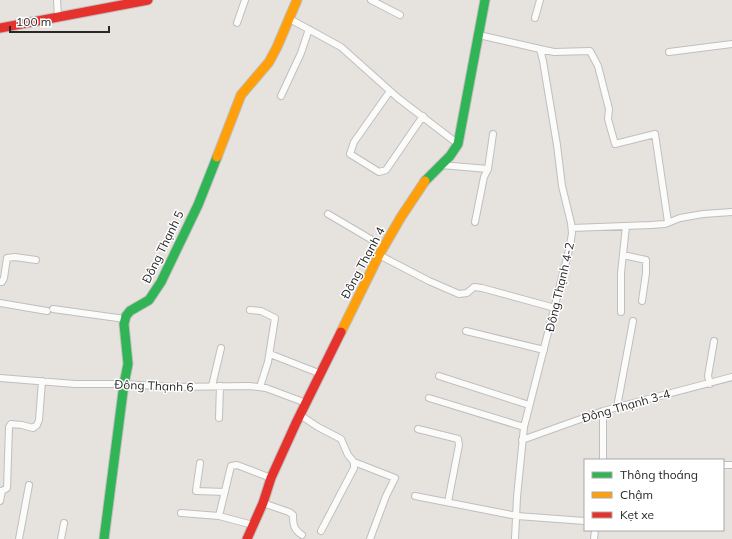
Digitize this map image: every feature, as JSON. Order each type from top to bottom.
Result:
[{"type":"street","points":[[57,0],[58,17]]},
{"type":"street","points":[[0,28],[58,17],[113,3],[148,0]]},
{"type":"street","points":[[237,23],[245,0]]},
{"type":"street","name":"Đông Thạnh 5","points":[[125,319],[130,311],[149,300],[161,282],[198,205],[241,95],[269,61],[297,0]]},
{"type":"street","points":[[371,0],[400,15]]},
{"type":"street","name":"Đông Thạnh 4","points":[[247,539],[263,503],[271,478],[300,415],[379,255],[401,217],[425,181],[450,156],[458,144],[486,0]]},
{"type":"street","points":[[535,18],[540,0]]},
{"type":"street","points":[[288,18],[341,48],[390,90],[458,144]]},
{"type":"street","points":[[281,96],[302,53],[309,29]]},
{"type":"street","points":[[479,35],[554,52],[590,51],[598,66],[609,109],[608,118],[615,144],[655,134],[668,222]]},
{"type":"street","points":[[669,52],[732,44]]},
{"type":"street","name":"Đông Thạnh 4-2","points":[[515,539],[517,497],[524,427],[570,246],[572,228],[562,186],[557,145],[540,49]]},
{"type":"street","points":[[390,90],[354,142],[350,154],[380,172],[386,170],[422,116]]},
{"type":"street","points":[[475,222],[484,177],[488,169],[493,134]]},
{"type":"street","points":[[441,165],[488,169]]},
{"type":"street","points":[[572,228],[651,226],[680,218],[703,214],[732,212]]},
{"type":"street","points":[[328,214],[384,246]]},
{"type":"street","points":[[621,312],[621,273],[626,226]]},
{"type":"street","points":[[379,255],[429,281],[459,294],[467,293],[474,287],[482,288],[555,308]]},
{"type":"street","points":[[623,255],[646,260],[646,273],[642,301]]},
{"type":"street","points":[[0,282],[2,282],[4,278],[7,258],[36,260]]},
{"type":"street","points":[[0,303],[125,319],[125,340],[128,364],[124,384],[104,539]]},
{"type":"street","points":[[250,310],[261,311],[275,318],[270,354],[260,387]]},
{"type":"street","points":[[617,407],[633,321]]},
{"type":"street","points":[[466,331],[544,350]]},
{"type":"street","points":[[710,384],[708,376],[714,341]]},
{"type":"street","points":[[212,386],[221,348]]},
{"type":"street","points":[[270,354],[320,374]]},
{"type":"street","points":[[439,376],[529,405]]},
{"type":"street","name":"Đông Thạnh 3-4","points":[[522,440],[603,411],[732,377]]},
{"type":"street","name":"Đông Thạnh 6","points":[[0,378],[75,384],[124,384],[172,388],[249,386],[266,388],[306,403]]},
{"type":"street","points":[[0,501],[1,491],[7,488],[9,427],[12,424],[32,428],[36,425],[38,420],[42,382]]},
{"type":"street","points":[[219,418],[220,386]]},
{"type":"street","points":[[429,398],[524,427]]},
{"type":"street","points":[[603,411],[603,459]]},
{"type":"street","points":[[300,415],[318,427],[341,439],[348,454],[354,462],[395,478],[386,496],[370,539]]},
{"type":"street","points":[[418,429],[458,440],[459,445],[448,502]]},
{"type":"street","points":[[321,531],[354,468],[354,462]]},
{"type":"street","points":[[200,463],[196,491],[225,492]]},
{"type":"street","points":[[219,516],[231,466],[237,465],[271,478]]},
{"type":"street","points":[[19,539],[29,484]]},
{"type":"street","points":[[416,496],[517,516],[584,521]]},
{"type":"street","points":[[263,503],[290,512],[293,515],[293,524],[296,531],[302,535]]},
{"type":"street","points":[[181,513],[219,516],[253,525]]},
{"type":"street","points":[[61,539],[64,523]]},
{"type":"traffic: fast","points":[[425,181],[450,156],[458,144],[485,0]]},
{"type":"traffic: fast","points":[[104,539],[124,384],[128,364],[124,324],[126,316],[130,311],[149,300],[161,282],[198,205],[217,157]]},
{"type":"traffic: slow","points":[[217,157],[241,95],[269,62],[297,0]]},
{"type":"traffic: slow","points":[[341,332],[379,255],[401,217],[425,181]]},
{"type":"traffic: jam","points":[[0,28],[148,0]]},
{"type":"traffic: jam","points":[[247,539],[263,503],[271,478],[296,423],[341,332]]}]
